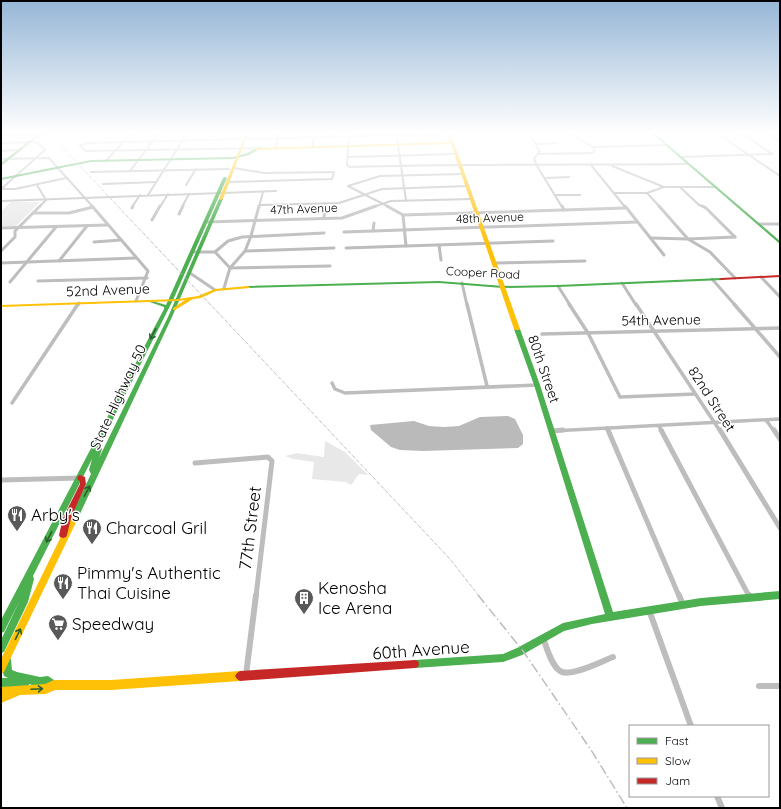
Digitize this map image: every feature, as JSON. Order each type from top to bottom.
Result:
[{"type":"street","points":[[1,189],[24,170]]},
{"type":"street","points":[[1,179],[14,178],[50,170]]},
{"type":"street","points":[[59,170],[83,197],[94,207],[107,225],[148,271],[147,278],[136,301]]},
{"type":"street","points":[[148,195],[164,170]]},
{"type":"street","points":[[92,172],[172,170]]},
{"type":"street","points":[[186,185],[196,170]]},
{"type":"street","name":"State Highway 50","points":[[220,193],[227,182],[231,170]]},
{"type":"street","name":"State Highway 50","points":[[1,629],[146,348],[170,310],[190,273],[196,252],[231,170]]},
{"type":"street","points":[[227,182],[332,179],[333,171],[264,173],[258,171],[237,170]]},
{"type":"street","points":[[402,170],[406,200]]},
{"type":"street","name":"80th Street","points":[[462,170],[537,385],[610,617]]},
{"type":"street","points":[[540,170],[564,210]]},
{"type":"street","points":[[595,170],[624,208],[664,255]]},
{"type":"street","points":[[620,170],[664,188]]},
{"type":"street","points":[[694,170],[780,243]]},
{"type":"street","points":[[770,170],[779,176]]},
{"type":"street","points":[[303,172],[308,175],[304,180]]},
{"type":"street","points":[[463,174],[380,176],[348,186],[403,216],[624,208]]},
{"type":"street","points":[[545,178],[568,177]]},
{"type":"street","points":[[1,189],[15,189],[66,178]]},
{"type":"street","points":[[102,184],[156,182]]},
{"type":"street","points":[[37,185],[46,200]]},
{"type":"street","points":[[260,205],[339,203],[382,189],[467,186]]},
{"type":"street","points":[[614,194],[647,193],[664,188],[714,186]]},
{"type":"street","points":[[650,238],[688,239],[735,237],[706,208],[699,205],[680,187]]},
{"type":"street","points":[[1,201],[276,191]]},
{"type":"street","points":[[224,288],[230,268],[245,251],[256,220],[263,192]]},
{"type":"street","points":[[647,193],[688,239],[710,252],[735,278]]},
{"type":"street","points":[[152,220],[168,194]]},
{"type":"street","points":[[180,214],[189,194]]},
{"type":"street","points":[[132,208],[140,195]]},
{"type":"street","points":[[556,195],[580,195]]},
{"type":"street","name":"47th Avenue","points":[[208,222],[342,218],[382,204],[406,200],[472,199]]},
{"type":"street","points":[[1,251],[15,237],[15,231],[46,200]]},
{"type":"street","points":[[324,218],[325,204]]},
{"type":"street","points":[[33,213],[69,213],[94,207]]},
{"type":"street","points":[[403,216],[406,246]]},
{"type":"street","name":"48th Avenue","points":[[344,232],[637,222]]},
{"type":"street","points":[[373,231],[374,223]]},
{"type":"street","points":[[759,224],[780,224]]},
{"type":"street","points":[[1,228],[107,225]]},
{"type":"street","points":[[59,261],[87,226]]},
{"type":"street","points":[[10,282],[25,262],[56,227]]},
{"type":"street","points":[[196,252],[215,252],[228,241],[251,236],[324,233]]},
{"type":"street","points":[[94,242],[121,240]]},
{"type":"street","points":[[346,248],[553,241]]},
{"type":"street","points":[[439,246],[441,260]]},
{"type":"street","points":[[245,251],[334,248]]},
{"type":"street","name":"State Highway 50","points":[[175,300],[181,279],[196,252]]},
{"type":"street","points":[[215,252],[230,268],[330,266]]},
{"type":"street","points":[[1,263],[136,258]]},
{"type":"street","points":[[494,263],[585,261]]},
{"type":"street","points":[[190,273],[215,290]]},
{"type":"street","name":"Cooper Road","points":[[215,290],[224,288],[408,283],[462,283],[503,287],[558,286],[780,276]]},
{"type":"street","points":[[761,277],[780,297]]},
{"type":"street","points":[[38,281],[147,278]]},
{"type":"street","points":[[712,279],[780,357]]},
{"type":"street","points":[[462,283],[488,386]]},
{"type":"street","name":"82nd Street","points":[[622,283],[656,332],[715,423],[780,528]]},
{"type":"street","points":[[558,286],[588,333],[620,397],[695,394]]},
{"type":"street","name":"52nd Avenue","points":[[1,306],[175,300],[192,298],[215,290]]},
{"type":"street","points":[[149,301],[164,305],[170,310],[192,298]]},
{"type":"street","points":[[166,325],[168,313],[175,300]]},
{"type":"street","points":[[12,403],[79,303]]},
{"type":"street","name":"State Highway 50","points":[[1,669],[96,474],[166,325],[170,310]]},
{"type":"street","name":"54th Avenue","points":[[542,334],[780,328]]},
{"type":"street","points":[[145,368],[149,351],[146,348]]},
{"type":"street","points":[[332,383],[332,386],[337,391],[345,393],[537,385]]},
{"type":"street","points":[[552,431],[780,419]]},
{"type":"street","points":[[766,420],[780,439]]},
{"type":"street","points":[[96,474],[92,470],[93,464],[108,423]]},
{"type":"street","points":[[659,426],[750,597]]},
{"type":"street","points":[[607,428],[683,606]]},
{"type":"street","name":"77th Street","points":[[195,463],[268,457],[272,461],[246,675]]},
{"type":"street","points":[[1,480],[83,479],[83,484],[67,518],[59,548]]},
{"type":"street","points":[[1,649],[24,602],[33,568]]},
{"type":"street","name":"60th Avenue","points":[[1,692],[46,689],[54,685],[111,685],[503,658],[517,653],[563,627],[648,610],[750,597],[780,595]]},
{"type":"street","points":[[648,610],[691,725]]},
{"type":"street","points":[[542,638],[560,672],[564,674],[574,672],[613,656]]},
{"type":"street","points":[[8,655],[6,667],[7,673],[38,682]]},
{"type":"street","name":"60th Avenue","points":[[1,683],[48,681],[54,685]]},
{"type":"street","points":[[759,686],[780,686]]},
{"type":"street","points":[[1,698],[18,691]]},
{"type":"street","points":[[717,797],[722,808]]},
{"type":"shaded area","points":[[11,202],[40,202],[16,226],[1,226],[1,211]]},
{"type":"shaded area","points":[[508,416],[515,419],[523,435],[523,444],[518,448],[423,451],[400,450],[391,447],[371,430],[370,425],[414,421],[429,426],[444,427],[459,426],[480,417]]},
{"type":"shaded area","points":[[325,441],[345,452],[368,475],[359,474],[351,485],[346,482],[312,479],[314,462],[293,459],[285,456],[297,453],[324,457]]},
{"type":"railway","points":[[84,170],[450,559],[479,596]]},
{"type":"railway","points":[[478,595],[523,651],[591,750],[627,808]]},
{"type":"traffic: fast","points":[[1,179],[47,170]]},
{"type":"traffic: fast","points":[[695,170],[780,243]]},
{"type":"traffic: fast","points":[[1,629],[171,300],[225,178]]},
{"type":"traffic: fast","points":[[75,516],[170,317],[221,199]]},
{"type":"traffic: fast","points":[[248,287],[439,282],[503,287],[721,279]]},
{"type":"traffic: fast","points":[[149,301],[166,306],[166,309]]},
{"type":"traffic: fast","points":[[517,329],[537,385],[610,617]]},
{"type":"traffic: fast","points":[[95,474],[92,470],[99,449]]},
{"type":"traffic: fast","points":[[1,649],[24,602],[30,579]]},
{"type":"traffic: fast","points":[[415,664],[503,658],[519,652],[563,627],[592,620],[701,602],[780,595]]},
{"type":"traffic: fast","points":[[7,660],[7,673],[17,677],[38,681]]},
{"type":"traffic: fast","points":[[35,682],[48,681],[54,685]]},
{"type":"traffic: fast","points":[[1,683],[26,682]]},
{"type":"traffic: slow","points":[[221,199],[233,170]]},
{"type":"traffic: slow","points":[[461,170],[517,329]]},
{"type":"traffic: slow","points":[[1,306],[178,300],[199,297],[215,290],[248,287]]},
{"type":"traffic: slow","points":[[175,309],[191,299]]},
{"type":"traffic: slow","points":[[1,669],[75,516]]},
{"type":"traffic: slow","points":[[1,692],[46,689],[54,685],[111,685],[240,676]]},
{"type":"traffic: slow","points":[[1,698],[19,691]]},
{"type":"traffic: jam","points":[[721,279],[780,276]]},
{"type":"traffic: jam","points":[[63,535],[67,518],[83,484],[83,479],[80,478]]},
{"type":"traffic: jam","points":[[240,676],[415,664]]},
{"type":"place","name":"Arby's","points":[[17,532]]},
{"type":"place","name":"Charcoal Gril","points":[[92,545]]},
{"type":"place","name":"Pimmy's Authentic Thai Cuisine","points":[[63,600]]},
{"type":"place","name":"Kenosha Ice Arena","points":[[304,615]]},
{"type":"place","name":"Speedway","points":[[58,641]]}]
